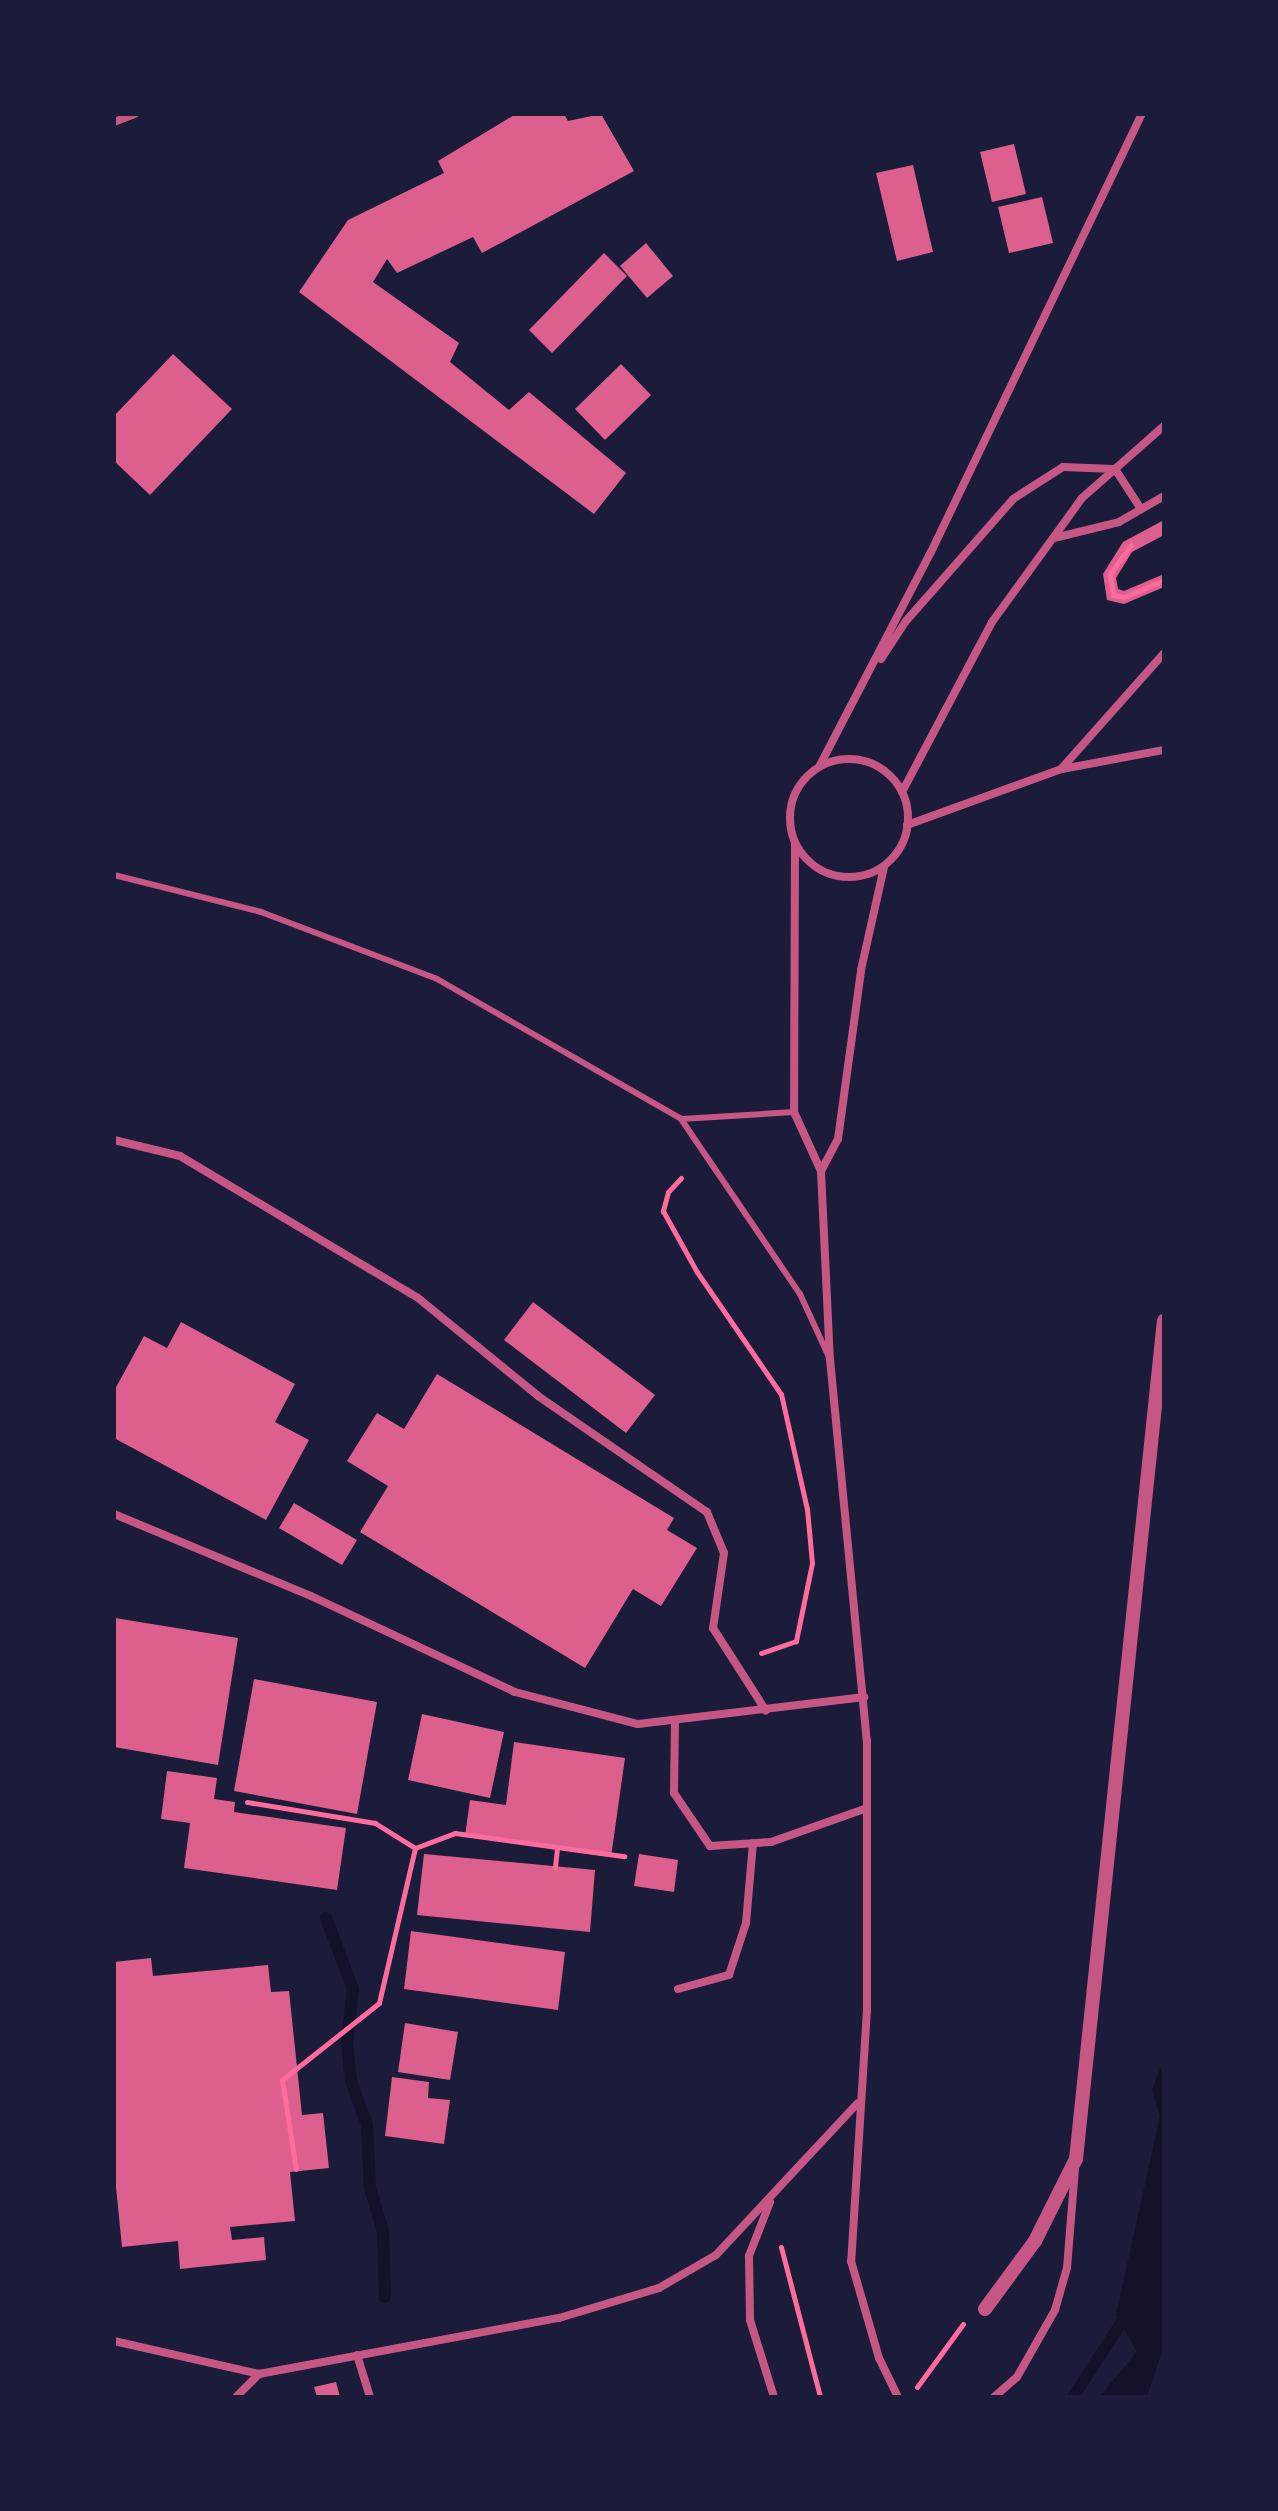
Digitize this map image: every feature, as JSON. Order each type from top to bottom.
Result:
[{"type":"street","points":[[114,122],[135,114]]},
{"type":"street","points":[[898,2397],[879,2358],[851,2261],[858,2103],[867,2010],[864,1697],[830,1359],[821,1171],[794,1112],[795,843],[789,813],[793,794],[820,765],[853,704],[1142,114]]},
{"type":"street","points":[[902,792],[992,622],[1082,498],[1164,426]]},
{"type":"street","points":[[853,704],[906,621],[1013,499],[1063,467],[1115,469]]},
{"type":"street","points":[[1115,469],[1141,509]]},
{"type":"street","points":[[1053,539],[1119,522],[1164,496]]},
{"type":"street","points":[[1062,769],[1164,653]]},
{"type":"street","points":[[907,825],[1062,769],[1164,750]]},
{"type":"street","points":[[795,843],[811,865],[829,874],[867,875],[884,867],[897,853],[907,825],[902,792],[894,778],[869,762],[839,759],[820,765]]},
{"type":"street","points":[[821,1171],[838,1139],[861,970],[884,867]]},
{"type":"street","points":[[114,1140],[180,1156],[418,1298],[538,1396],[707,1512],[724,1553],[713,1628],[766,1711]]},
{"type":"street","points":[[994,2397],[1017,2377],[1055,2310],[1067,2268],[1164,1321]]},
{"type":"street","points":[[114,1514],[311,1596],[515,1692],[638,1724],[864,1697]]},
{"type":"street","points":[[675,1721],[674,1793],[710,1846],[771,1842],[864,1809]]},
{"type":"street","points":[[678,1989],[729,1975],[746,1923],[753,1843]]},
{"type":"street","points":[[114,2341],[259,2374],[559,2318],[659,2288],[716,2255],[858,2103]]},
{"type":"street","points":[[985,2309],[1035,2241],[1076,2159]]},
{"type":"street","points":[[774,2397],[750,2320],[749,2256],[777,2191]]},
{"type":"street","points":[[357,2355],[370,2397]]},
{"type":"street","points":[[236,2397],[259,2374]]},
{"type":"lane","points":[[114,875],[261,912],[437,979],[681,1119],[800,1294],[830,1359]]},
{"type":"lane","points":[[681,1119],[794,1112]]},
{"type":"path","points":[[1140,540],[1128,546],[1110,574],[1113,595],[1124,597],[1164,580]]},
{"type":"path","points":[[681,1178],[668,1192],[663,1211],[697,1272],[781,1394],[807,1509],[812,1563],[796,1641],[761,1653]]},
{"type":"path","points":[[247,1802],[375,1823],[415,1848]]},
{"type":"path","points":[[415,1848],[455,1833],[624,1856]]},
{"type":"path","points":[[296,2169],[282,2080],[379,2003],[415,1848]]},
{"type":"path","points":[[555,1867],[557,1849]]},
{"type":"path","points":[[781,2247],[820,2397]]},
{"type":"path","points":[[909,2397],[969,2316]]},
{"type":"shaded area","points":[[1164,2059],[1164,2346],[1147,2397],[1099,2397],[1137,2352],[1116,2315],[1160,2116],[1152,2090]]},
{"type":"building","points":[[516,114],[564,114],[568,121],[601,114],[634,171],[482,253],[473,237],[397,273],[387,259],[373,282],[459,343],[450,362],[509,410],[529,392],[626,473],[594,514],[299,292],[348,220],[444,173],[438,161]]},
{"type":"building","points":[[1014,144],[1026,194],[992,202],[980,152]]},
{"type":"building","points":[[913,165],[933,252],[897,261],[876,173]]},
{"type":"building","points":[[1042,197],[1053,243],[1009,253],[998,207]]},
{"type":"building","points":[[646,243],[673,276],[647,298],[620,266]]},
{"type":"building","points":[[604,253],[627,276],[552,353],[529,330]]},
{"type":"building","points":[[173,354],[232,409],[150,495],[114,461],[114,416]]},
{"type":"building","points":[[621,364],[651,395],[605,440],[575,409]]},
{"type":"building","points":[[1164,520],[1164,535],[1132,552],[1116,578],[1118,589],[1124,591],[1164,574],[1164,587],[1124,604],[1107,600],[1103,574],[1123,542]]},
{"type":"building","points":[[533,1302],[655,1395],[626,1433],[504,1340]]},
{"type":"building","points":[[181,1322],[295,1384],[275,1422],[309,1440],[266,1520],[114,1438],[114,1391],[144,1336],[167,1348]]},
{"type":"building","points":[[437,1374],[674,1518],[667,1530],[697,1548],[661,1606],[633,1589],[585,1668],[360,1532],[388,1486],[347,1461],[377,1413],[404,1429]]},
{"type":"building","points":[[294,1503],[357,1540],[342,1565],[279,1528]]},
{"type":"building","points":[[115,1618],[238,1638],[218,1765],[114,1747]]},
{"type":"building","points":[[254,1679],[377,1702],[357,1814],[234,1791]]},
{"type":"building","points":[[422,1714],[504,1732],[490,1798],[408,1780]]},
{"type":"building","points":[[514,1742],[625,1758],[611,1857],[465,1836],[470,1800],[506,1805]]},
{"type":"building","points":[[167,1771],[217,1778],[214,1799],[235,1802],[234,1812],[346,1828],[337,1890],[184,1868],[190,1823],[161,1819]]},
{"type":"building","points":[[424,1854],[595,1870],[590,1932],[417,1915]]},
{"type":"building","points":[[639,1854],[678,1860],[674,1892],[634,1886]]},
{"type":"building","points":[[411,1931],[565,1952],[558,2010],[404,1989]]},
{"type":"building","points":[[151,1958],[153,1976],[268,1965],[271,1992],[289,1991],[302,2115],[323,2113],[329,2168],[290,2172],[295,2221],[230,2227],[232,2240],[264,2237],[266,2260],[180,2269],[178,2241],[122,2247],[114,2167],[114,1962]]},
{"type":"building","points":[[405,2023],[458,2032],[450,2080],[398,2072]]},
{"type":"building","points":[[392,2077],[429,2082],[428,2098],[450,2100],[444,2144],[385,2136]]},
{"type":"building","points":[[336,2382],[340,2397],[317,2397],[314,2387]]},
{"type":"waterway","points":[[326,1918],[353,1989],[347,2043],[351,2081],[367,2125],[370,2188],[383,2231],[385,2297]]},
{"type":"waterway","points":[[1073,2397],[1129,2311]]}]
